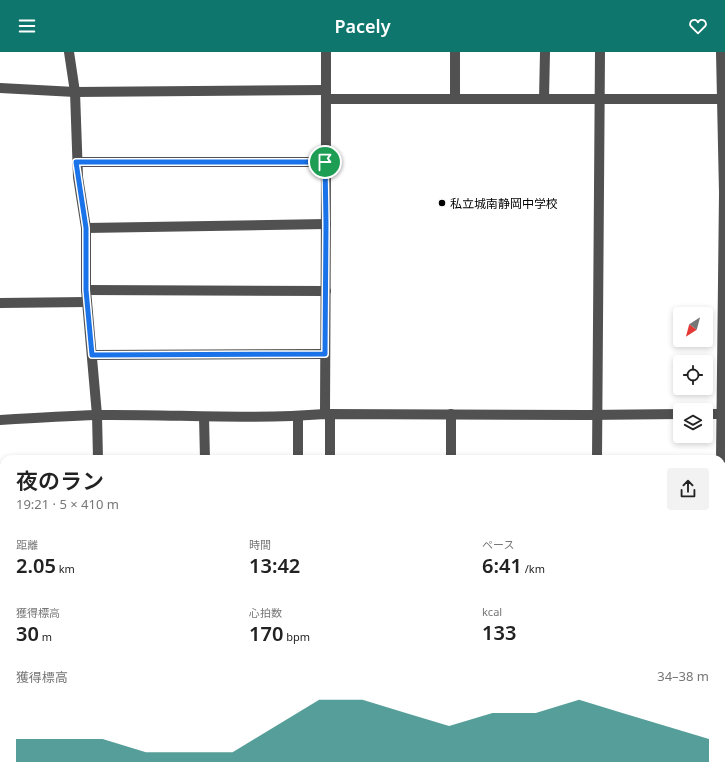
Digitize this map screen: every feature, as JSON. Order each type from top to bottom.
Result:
[{"type":"street","points":[[69,52],[75,92],[76,162],[86,228],[86,290],[97,415],[98,455]]},
{"type":"street","points":[[326,52],[325,354],[330,455]]},
{"type":"street","points":[[455,52],[455,99]]},
{"type":"street","points":[[544,99],[545,52]]},
{"type":"street","points":[[597,455],[600,52]]},
{"type":"street","points":[[721,52],[724,193],[723,414],[721,455]]},
{"type":"street","points":[[0,88],[75,92],[326,95],[455,99],[723,99]]},
{"type":"street","points":[[76,162],[325,162]]},
{"type":"street","points":[[86,228],[326,224]]},
{"type":"street","points":[[86,290],[326,290]]},
{"type":"street","points":[[0,303],[87,302]]},
{"type":"street","points":[[92,355],[325,354]]},
{"type":"street","points":[[0,420],[97,415],[204,417],[451,414],[673,414]]},
{"type":"street","points":[[451,414],[451,455]]},
{"type":"street","points":[[298,416],[298,455]]},
{"type":"street","points":[[204,417],[205,455]]},
{"type":"place","name":"私立城南静岡中学校","points":[[442,203]]},
{"type":"route","points":[[76,162],[325,162],[325,354],[92,355],[86,290],[86,228],[76,162]]}]
